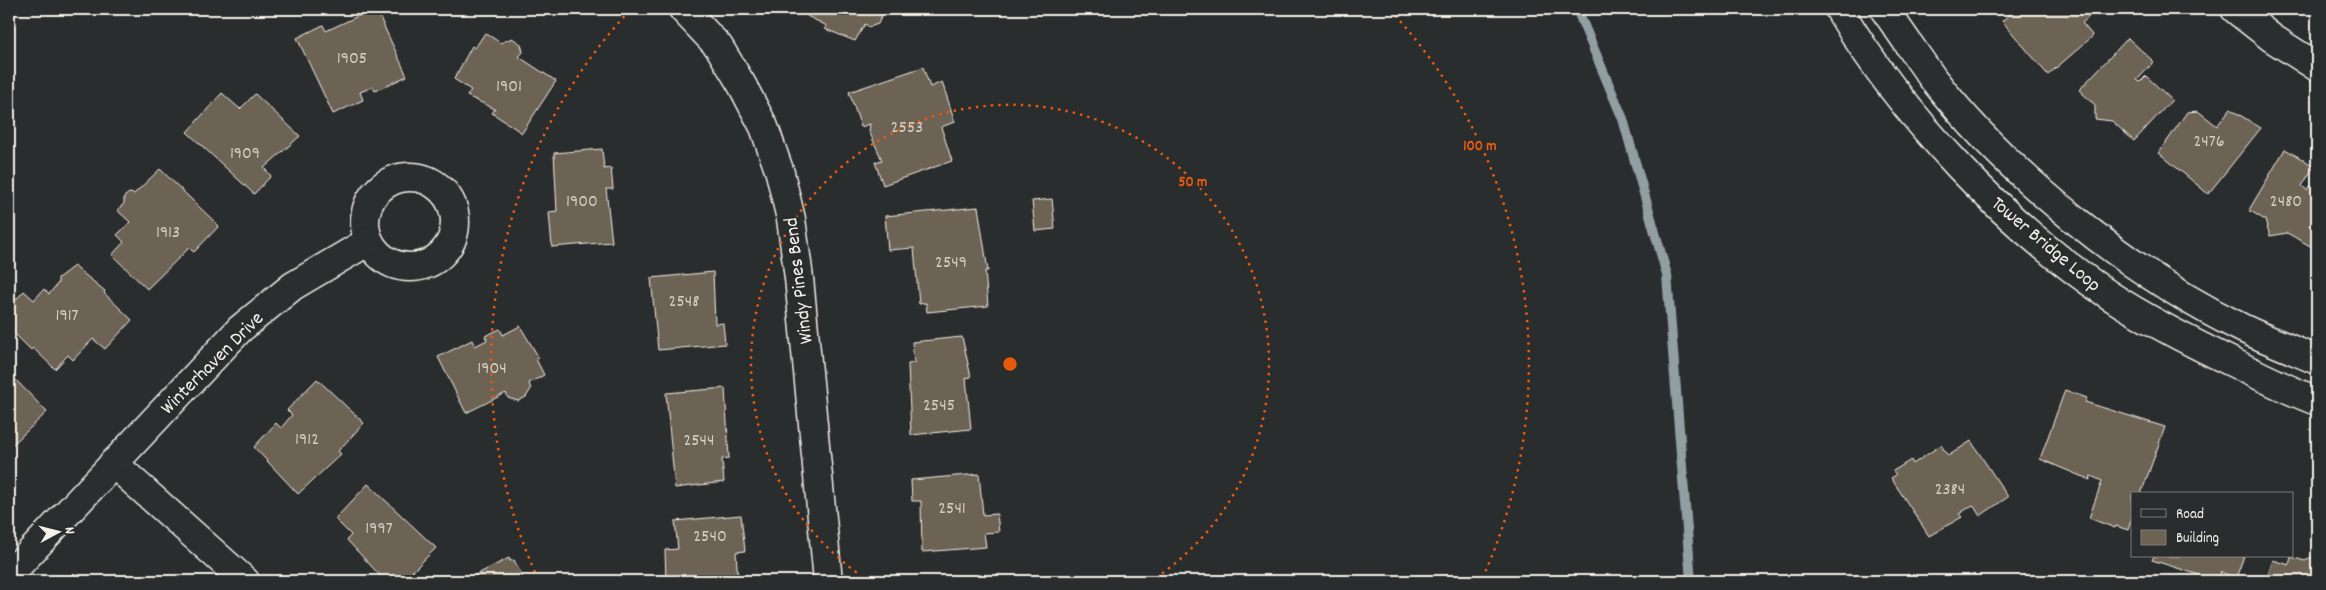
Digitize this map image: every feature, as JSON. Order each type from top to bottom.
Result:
[{"type":"street","name":"Windy Pines Bend","points":[[683,9],[719,47],[742,85],[764,127],[782,182],[791,219],[799,278],[828,581]]},
{"type":"street","name":"Tower Bridge Loop","points":[[1839,9],[1904,102],[1962,170],[2040,242],[2109,294],[2183,339],[2297,394],[2317,401]]},
{"type":"street","name":"Tower Bridge Loop","points":[[1884,9],[1934,80],[1978,130],[2045,194],[2115,250],[2170,288],[2243,328],[2317,360]]},
{"type":"street","points":[[2235,9],[2272,38],[2317,67]]},
{"type":"street","name":"Winterhaven Drive","points":[[9,575],[240,329],[294,286],[369,241]]},
{"type":"street","points":[[113,463],[245,581]]},
{"type":"building","points":[[376,9],[407,76],[375,91],[373,87],[360,92],[363,100],[333,114],[297,38],[323,25],[326,31]]},
{"type":"building","points":[[810,9],[878,9],[882,15],[878,24],[869,27],[865,24],[855,41],[825,29],[827,26],[807,16]]},
{"type":"building","points":[[2016,9],[2098,9],[2082,23],[2093,36],[2048,75],[2002,21]]},
{"type":"building","points":[[485,33],[501,43],[512,38],[521,44],[523,52],[519,57],[556,81],[522,133],[492,113],[495,109],[467,96],[471,90],[454,79],[472,46],[475,48]]},
{"type":"building","points":[[2128,38],[2154,62],[2137,80],[2140,82],[2146,76],[2172,100],[2134,141],[2112,121],[2095,119],[2095,105],[2079,90]]},
{"type":"building","points":[[923,67],[930,87],[942,82],[955,122],[941,127],[952,161],[883,185],[875,162],[882,160],[869,131],[870,124],[861,127],[849,92]]},
{"type":"building","points":[[222,93],[240,109],[255,94],[300,136],[264,168],[271,176],[254,194],[187,132]]},
{"type":"building","points":[[2230,109],[2261,128],[2208,194],[2159,153],[2187,112],[2198,111],[2217,126]]},
{"type":"building","points":[[602,149],[604,169],[611,168],[613,189],[606,189],[612,242],[552,247],[549,212],[557,211],[554,153]]},
{"type":"building","points":[[2285,149],[2314,166],[2302,186],[2307,190],[2310,186],[2317,190],[2317,238],[2312,247],[2287,233],[2270,236],[2265,220],[2249,210]]},
{"type":"building","points":[[160,169],[219,226],[194,252],[189,248],[147,289],[112,255],[124,242],[117,235],[130,222],[117,210],[124,204],[124,197],[129,193],[134,194]]},
{"type":"building","points":[[1052,199],[1055,229],[1035,231],[1032,201]]},
{"type":"building","points":[[978,207],[988,271],[985,271],[988,306],[927,312],[926,303],[919,304],[914,248],[888,250],[885,216]]},
{"type":"building","points":[[74,266],[105,291],[104,293],[132,320],[105,349],[93,339],[73,360],[68,355],[55,369],[33,348],[31,350],[9,328],[9,307],[24,291],[34,300],[44,289],[49,294],[58,283],[58,278]]},
{"type":"building","points":[[713,272],[715,324],[723,323],[725,344],[658,350],[651,278]]},
{"type":"building","points":[[520,326],[539,358],[536,359],[544,375],[529,383],[531,389],[526,397],[518,401],[508,398],[506,393],[466,413],[438,357],[472,340],[475,346],[487,340],[485,336],[500,329],[503,335]]},
{"type":"building","points":[[962,337],[971,377],[966,378],[971,429],[911,435],[908,364],[914,363],[912,342]]},
{"type":"building","points":[[9,373],[47,412],[9,448]]},
{"type":"building","points":[[317,379],[364,423],[338,451],[341,454],[298,494],[254,447],[276,423],[281,428],[292,415],[287,410]]},
{"type":"building","points":[[725,388],[729,458],[722,459],[724,482],[675,488],[666,393]]},
{"type":"building","points":[[2065,390],[2087,398],[2085,402],[2165,427],[2142,492],[2131,492],[2131,520],[2128,530],[2116,526],[2115,528],[2089,518],[2102,481],[2091,476],[2090,480],[2040,459]]},
{"type":"building","points":[[1971,441],[2008,497],[1980,516],[1973,505],[1959,514],[1962,517],[1929,536],[1891,478],[1896,475],[1893,471],[1911,460],[1913,464],[1941,445],[1948,456]]},
{"type":"building","points":[[979,474],[983,515],[997,514],[999,532],[984,533],[986,547],[922,552],[921,501],[912,501],[911,480]]},
{"type":"building","points":[[368,484],[436,548],[403,581],[385,581],[347,540],[351,535],[335,519]]},
{"type":"building","points":[[741,515],[745,551],[736,552],[738,581],[666,581],[665,550],[678,549],[675,521]]},
{"type":"building","points":[[2313,556],[2317,557],[2317,581],[2266,581],[2273,560],[2289,565],[2291,558],[2305,561]]},
{"type":"building","points":[[509,558],[510,561],[514,560],[524,580],[464,581]]},
{"type":"building","points":[[2153,558],[2243,558],[2236,578],[2221,572],[2218,581],[2152,560]]},
{"type":"building","points":[[1808,577],[1872,581],[1808,581]]},
{"type":"waterway","points":[[1577,9],[1623,119],[1667,275],[1691,581]]}]
